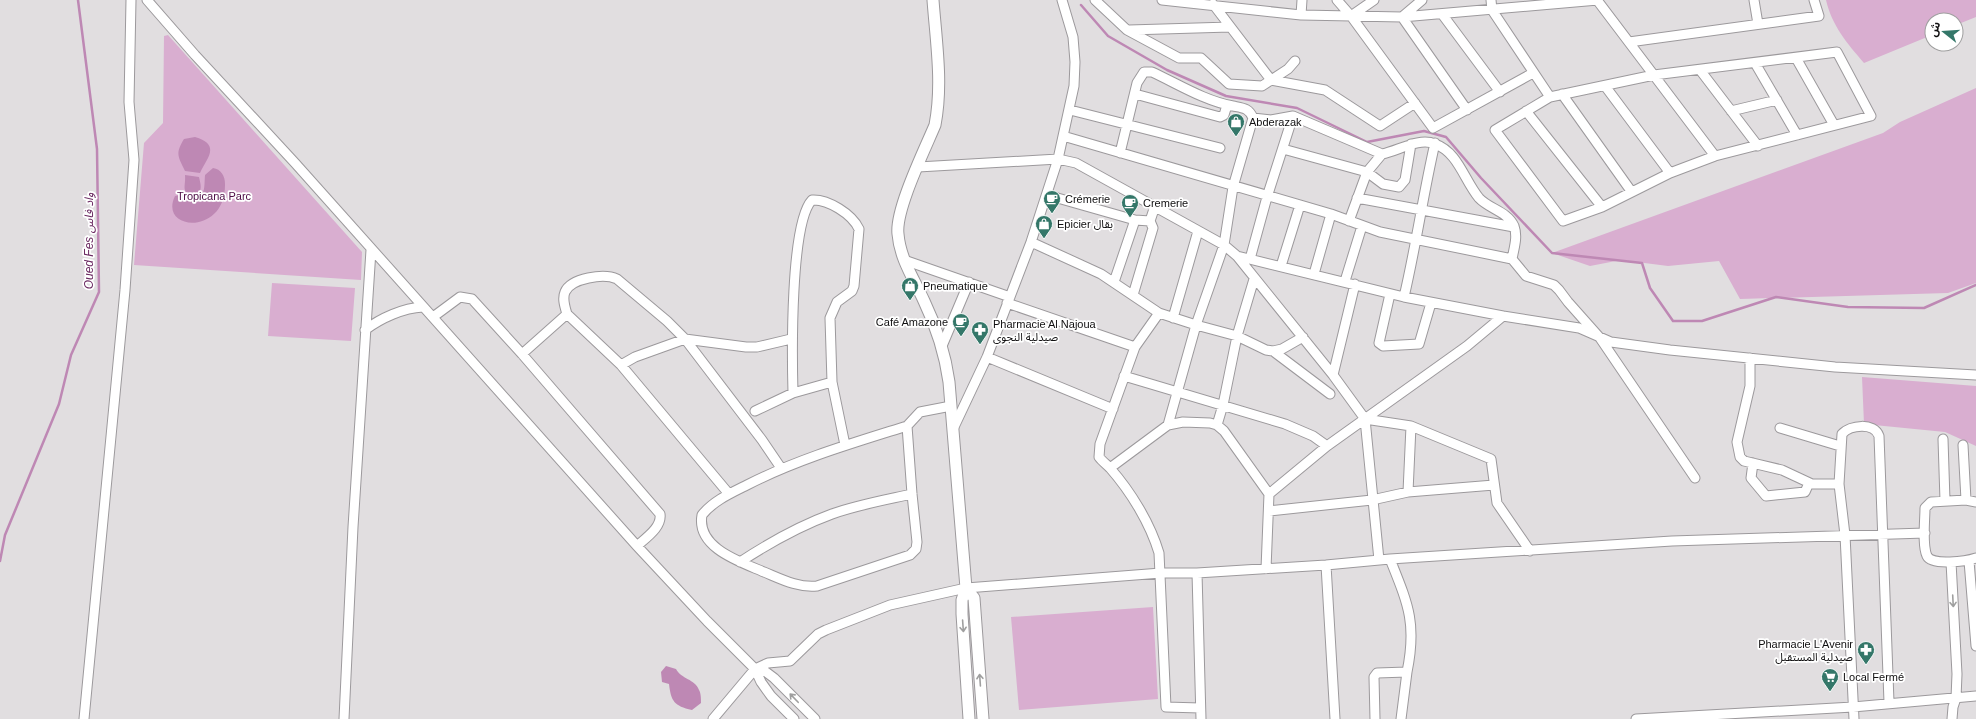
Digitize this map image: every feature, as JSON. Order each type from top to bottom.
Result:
[{"type":"street","points":[[84,719],[125,290],[134,160],[129,102],[131,0]]},
{"type":"street","points":[[147,0],[195,55],[295,163],[371,250],[433,317],[637,546],[707,621],[755,669],[761,682],[790,717]]},
{"type":"street","points":[[933,0],[939,92],[938,113],[935,125],[905,198],[897,233],[904,260],[929,312],[945,355],[954,427],[966,588],[962,600],[962,614],[969,719]]},
{"type":"street","points":[[954,427],[987,357],[1031,242],[1058,159],[1070,110],[1074,86],[1074,36],[1062,0]]},
{"type":"street","points":[[1095,0],[1127,30],[1180,58],[1201,58],[1229,84],[1262,86],[1295,61]]},
{"type":"street","points":[[1162,0],[1212,3],[1301,15],[1402,17],[1442,14],[1491,5],[1598,0],[1715,156]]},
{"type":"street","points":[[1301,15],[1302,0]]},
{"type":"street","points":[[1336,0],[1351,16],[1433,128],[1533,73]]},
{"type":"street","points":[[1351,16],[1374,0]]},
{"type":"street","points":[[1402,17],[1422,0]]},
{"type":"street","points":[[1754,0],[1758,24]]},
{"type":"street","points":[[1629,42],[1819,16],[1814,0]]},
{"type":"street","points":[[1212,3],[1271,80],[1325,90],[1380,126],[1415,103]]},
{"type":"street","points":[[1491,5],[1533,73],[1550,97]]},
{"type":"street","points":[[1442,14],[1500,92]]},
{"type":"street","points":[[1402,17],[1467,110]]},
{"type":"street","points":[[1127,30],[1230,27]]},
{"type":"street","points":[[1838,52],[1871,116],[1715,156],[1670,173],[1631,191],[1602,207],[1563,221],[1495,130],[1550,97],[1654,75],[1700,70],[1838,52]]},
{"type":"street","points":[[1796,58],[1834,125]]},
{"type":"street","points":[[1756,63],[1797,135]]},
{"type":"street","points":[[1700,70],[1758,146]]},
{"type":"street","points":[[1120,153],[1135,94],[1141,76],[1144,72],[1148,71],[1212,101],[1245,108],[1250,112],[1253,118],[1233,187],[1224,245],[1196,325],[1168,425]]},
{"type":"street","points":[[1605,86],[1670,173]]},
{"type":"street","points":[[1135,94],[1220,117],[1224,115],[1227,105]]},
{"type":"street","points":[[1562,94],[1631,191]]},
{"type":"street","points":[[1731,111],[1777,100]]},
{"type":"street","points":[[1070,110],[1220,148]]},
{"type":"street","points":[[1526,111],[1602,207]]},
{"type":"street","points":[[1253,118],[1271,120],[1293,116],[1382,154],[1397,151],[1411,144],[1435,143],[1450,153],[1479,198],[1509,218],[1514,227],[1516,236],[1512,259]]},
{"type":"street","points":[[1250,259],[1267,197],[1293,116]]},
{"type":"street","points":[[1063,136],[1267,197],[1331,214],[1380,232],[1417,241],[1512,259],[1526,276],[1554,285],[1560,290],[1568,302],[1600,338],[1695,478]]},
{"type":"street","points":[[1404,297],[1417,241],[1420,209],[1435,143]]},
{"type":"street","points":[[1283,149],[1367,172],[1383,184],[1399,187],[1405,180],[1411,144]]},
{"type":"street","points":[[1349,221],[1367,172],[1382,154]]},
{"type":"street","points":[[918,167],[1058,159],[1076,163],[1224,245],[1237,256],[1254,279],[1333,375],[1365,419],[1378,560]]},
{"type":"street","points":[[1047,195],[1135,220],[1150,221]]},
{"type":"street","points":[[1357,198],[1514,227]]},
{"type":"street","points":[[793,393],[791,339],[797,262],[804,213],[812,200],[818,199],[829,203],[841,211],[854,221],[859,228],[854,286],[852,291],[837,302],[832,309],[830,318],[832,382],[845,445]]},
{"type":"street","points":[[1281,266],[1300,205]]},
{"type":"street","points":[[1133,295],[1153,228],[1150,221],[1155,206]]},
{"type":"street","points":[[1314,274],[1331,214]]},
{"type":"street","points":[[1114,282],[1135,220]]},
{"type":"street","points":[[1345,281],[1362,226]]},
{"type":"street","points":[[1173,318],[1198,230]]},
{"type":"street","points":[[1031,242],[1086,266],[1114,282],[1159,313],[1173,318],[1237,336],[1266,350],[1273,351],[1289,346],[1303,337]]},
{"type":"street","points":[[344,719],[352,535],[371,250]]},
{"type":"street","points":[[1237,256],[1431,303],[1579,328],[1600,338],[1618,343],[1835,367],[1976,375]]},
{"type":"street","points":[[904,260],[969,282],[1009,300],[1134,347]]},
{"type":"street","points":[[729,494],[621,365],[567,314],[564,301],[565,293],[568,287],[590,278],[610,276],[616,279],[667,321],[685,339],[762,440],[781,468]]},
{"type":"street","points":[[1217,425],[1223,405],[1237,336],[1254,279]]},
{"type":"street","points":[[942,346],[969,282]]},
{"type":"street","points":[[1333,375],[1354,284]]},
{"type":"street","points":[[1390,294],[1379,343],[1383,346],[1419,344],[1431,303]]},
{"type":"street","points":[[433,317],[460,297],[472,300],[522,354],[660,514],[661,520],[658,526],[637,546]]},
{"type":"street","points":[[365,330],[373,324],[390,316],[409,309],[423,307]]},
{"type":"street","points":[[1159,313],[1134,347],[1099,452],[1099,457],[1110,468],[1133,499],[1154,539],[1158,553],[1161,573],[1166,707],[1200,708]]},
{"type":"street","points":[[522,354],[567,314]]},
{"type":"street","points":[[1269,494],[1327,446],[1467,346],[1503,316]]},
{"type":"street","points":[[621,365],[635,357],[685,339],[756,347],[791,339]]},
{"type":"street","points":[[1273,351],[1330,394]]},
{"type":"street","points":[[987,357],[1113,409]]},
{"type":"street","points":[[1750,358],[1750,386],[1737,442],[1740,457],[1744,461],[1782,470],[1809,483],[1840,484]]},
{"type":"street","points":[[1124,376],[1285,424],[1313,436],[1327,446]]},
{"type":"street","points":[[755,411],[793,393],[832,382]]},
{"type":"street","points":[[907,426],[917,542],[916,549],[910,555],[810,587],[793,584],[740,562],[717,549],[705,534],[700,522],[702,515],[706,510],[729,494],[781,468],[845,445],[907,426],[920,412],[951,406]]},
{"type":"street","points":[[1365,419],[1411,426],[1491,459],[1497,503],[1530,551]]},
{"type":"street","points":[[1110,468],[1168,425],[1183,422],[1210,422],[1217,425],[1224,431],[1269,494],[1266,568]]},
{"type":"street","points":[[1408,492],[1411,426]]},
{"type":"street","points":[[1854,719],[1845,535],[1840,484],[1840,446],[1842,434],[1850,428],[1857,426],[1873,429],[1878,432],[1889,702]]},
{"type":"street","points":[[1780,428],[1840,446]]},
{"type":"street","points":[[1943,439],[1944,501]]},
{"type":"street","points":[[1963,445],[1966,500]]},
{"type":"street","points":[[1753,463],[1751,478],[1766,496],[1805,492],[1809,483]]},
{"type":"street","points":[[1268,510],[1372,500],[1408,492],[1494,485]]},
{"type":"street","points":[[740,562],[768,544],[808,523],[858,506],[912,494]]},
{"type":"street","points":[[1976,502],[1966,500],[1931,502],[1925,508],[1925,533],[1929,558],[1935,561],[1951,562],[1972,560],[1976,646]]},
{"type":"street","points":[[713,719],[755,669],[768,663],[790,661],[818,634],[860,616],[907,601],[966,588],[1161,573],[1197,573],[1326,565],[1390,559],[1672,541],[1925,533]]},
{"type":"street","points":[[1390,559],[1407,602],[1411,619],[1412,648],[1407,672],[1402,719]]},
{"type":"street","points":[[1951,562],[1956,674],[1956,698],[1953,707],[1952,719]]},
{"type":"street","points":[[1326,565],[1335,719]]},
{"type":"street","points":[[1197,573],[1201,719]]},
{"type":"street","points":[[966,588],[974,598],[983,719]]},
{"type":"street","points":[[755,669],[766,672],[774,678],[815,719]]},
{"type":"street","points":[[1375,719],[1374,677],[1377,673],[1407,672]]},
{"type":"street","points":[[1636,719],[1749,716],[1854,707],[1889,702],[1976,696]]},
{"type":"green space","points":[[1826,0],[1976,0],[1976,17],[1964,22],[1964,12],[1924,12],[1924,38],[1864,63],[1836,26]]},
{"type":"green space","name":"Tropicana Parc","points":[[168,35],[362,252],[361,280],[134,265],[144,143],[163,123],[164,36]]},
{"type":"green space","points":[[1976,88],[1976,283],[1948,293],[1740,299],[1719,261],[1668,266],[1621,260],[1590,266],[1552,253],[1883,133],[1900,122]]},
{"type":"green space","points":[[272,283],[355,288],[351,341],[268,336]]},
{"type":"green space","points":[[1862,377],[1976,386],[1976,446],[1945,432],[1864,424]]},
{"type":"green space","points":[[1153,607],[1158,699],[1019,710],[1011,617]]},
{"type":"shaded area","points":[[195,137],[203,140],[210,148],[208,158],[200,173],[185,171],[178,155],[179,148],[184,139]]},
{"type":"shaded area","points":[[213,168],[222,173],[225,184],[222,201],[215,213],[205,220],[194,223],[184,221],[176,216],[172,208],[175,196],[180,195],[196,200],[203,192],[205,175]]},
{"type":"shaded area","points":[[185,175],[199,177],[201,186],[200,190],[194,197],[185,191]]},
{"type":"shaded area","points":[[666,666],[676,669],[681,675],[697,686],[701,696],[701,703],[692,710],[681,707],[672,699],[669,684],[662,682],[661,672]]},
{"type":"waterway","name":"Oued Fes واد فاس","points":[[0,561],[5,535],[59,404],[71,355],[99,292],[97,149],[78,0]]},
{"type":"waterway","points":[[1081,5],[1108,36],[1167,70],[1226,96],[1297,108],[1367,142],[1424,131],[1446,137],[1481,178],[1552,253],[1642,263],[1650,288],[1673,321],[1702,321],[1776,297],[1848,307],[1924,308],[1976,285]]},
{"type":"place","name":"Abderazak","points":[[1236,137]]},
{"type":"place","name":"Crémerie","points":[[1052,214]]},
{"type":"place","name":"Cremerie","points":[[1130,218]]},
{"type":"place","name":"Epicier بقال","points":[[1044,239]]},
{"type":"place","name":"Pneumatique","points":[[910,301]]},
{"type":"place","name":"Café Amazone","points":[[961,337]]},
{"type":"place","name":"Pharmacie Al Najoua صيدلية النجوى","points":[[980,345]]},
{"type":"place","name":"Pharmacie L'Avenir صيدلية المستقبل","points":[[1866,665]]},
{"type":"place","name":"Local Fermé","points":[[1830,692]]}]
